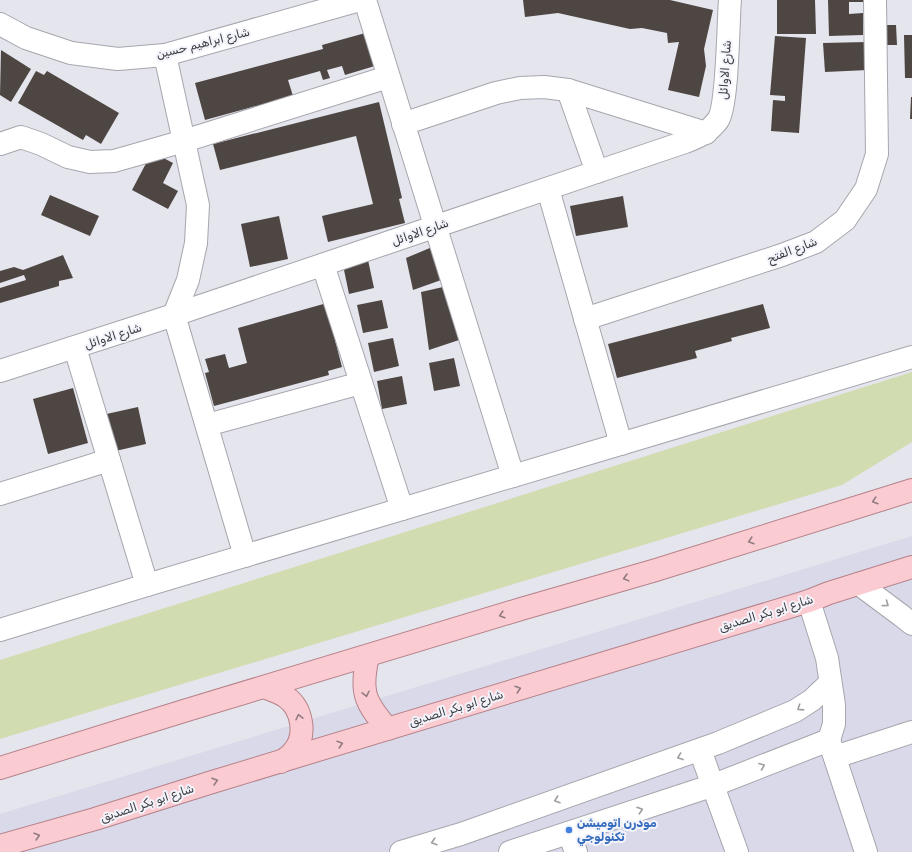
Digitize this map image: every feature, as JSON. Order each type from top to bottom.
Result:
[{"type":"main road","points":[[0,768],[179,712],[540,603],[656,570],[908,489]]},
{"type":"main road","name":"شارع ابو بكر الصديق","points":[[0,846],[95,819],[682,638],[809,601],[912,567]]},
{"type":"main road","points":[[368,656],[363,676],[365,696],[374,714],[388,729]]},
{"type":"main road","points":[[264,687],[280,693],[288,698],[297,708],[301,720],[301,737],[298,745],[293,753],[281,762]]},
{"type":"street","name":"شارع ابراهيم حسين","points":[[0,24],[26,38],[71,53],[118,59],[165,55],[360,0]]},
{"type":"street","points":[[365,0],[513,476]]},
{"type":"street","name":"شارع الاوائل","points":[[0,371],[76,348],[323,265],[685,142],[706,133],[719,118],[724,100],[730,0]]},
{"type":"street","name":"شارع الفتح","points":[[585,319],[782,255],[816,242],[845,220],[866,190],[877,154],[875,0]]},
{"type":"street","points":[[165,55],[198,205],[196,243],[188,280],[174,315],[245,556]]},
{"type":"street","points":[[0,144],[22,137],[68,157],[90,162],[114,161],[184,141],[388,77]]},
{"type":"street","points":[[403,124],[496,93],[520,88],[544,87],[568,90],[706,133]]},
{"type":"street","points":[[568,90],[597,172]]},
{"type":"street","points":[[548,189],[620,444]]},
{"type":"street","points":[[323,265],[402,509]]},
{"type":"street","points":[[76,348],[147,585]]},
{"type":"street","points":[[1,627],[245,556],[912,357]]},
{"type":"street","points":[[206,425],[361,383]]},
{"type":"street","points":[[0,494],[109,460]]},
{"type":"street","points":[[859,584],[912,624]]},
{"type":"street","points":[[809,601],[826,658],[834,705],[832,749],[866,852]]},
{"type":"street","points":[[400,852],[464,843],[796,711],[812,700],[830,683]]},
{"type":"street","points":[[510,852],[572,842],[714,785],[832,749],[912,732]]},
{"type":"street","points":[[700,750],[714,785],[737,852]]},
{"type":"shaded area","points":[[912,536],[912,852],[0,852],[0,814]]},
{"type":"green space","points":[[912,372],[912,442],[842,485],[0,739],[0,660]]},
{"type":"building","points":[[523,0],[670,0],[713,10],[704,49],[706,66],[699,97],[668,90],[679,42],[668,43],[667,33],[642,28],[630,29],[558,13],[525,17]]},
{"type":"building","points":[[777,0],[815,0],[816,34],[777,34]]},
{"type":"building","points":[[828,0],[863,0],[863,2],[849,2],[849,14],[863,13],[863,35],[829,36]]},
{"type":"building","points":[[881,25],[896,25],[897,45],[881,45]]},
{"type":"building","points":[[369,32],[378,65],[345,75],[342,66],[327,70],[330,78],[323,80],[320,71],[288,80],[293,96],[205,120],[195,83],[323,49],[322,45]]},
{"type":"building","points":[[904,35],[912,35],[912,78],[905,78]]},
{"type":"building","points":[[775,36],[806,38],[799,133],[771,131],[773,100],[785,101],[785,96],[770,95]]},
{"type":"building","points":[[867,42],[868,70],[825,72],[823,43]]},
{"type":"building","points":[[1,50],[31,69],[11,102],[0,95]]},
{"type":"building","points":[[36,71],[44,75],[47,71],[119,113],[101,144],[86,135],[83,140],[18,103]]},
{"type":"building","points":[[911,97],[912,119],[910,119]]},
{"type":"building","points":[[379,102],[402,198],[399,199],[405,223],[328,242],[322,216],[373,204],[356,136],[220,170],[213,144]]},
{"type":"building","points":[[152,152],[173,163],[163,183],[178,191],[168,209],[132,190]]},
{"type":"building","points":[[50,195],[99,216],[90,236],[41,215]]},
{"type":"building","points":[[623,196],[628,227],[576,236],[570,206]]},
{"type":"building","points":[[279,216],[288,259],[250,267],[241,224]]},
{"type":"building","points":[[437,245],[444,279],[413,290],[406,258]]},
{"type":"building","points":[[63,255],[73,278],[59,281],[59,286],[0,303],[0,288],[26,280],[24,275],[0,283],[0,271],[14,267],[23,270]]},
{"type":"building","points":[[368,260],[374,288],[349,294],[343,265]]},
{"type":"building","points":[[452,285],[459,340],[429,350],[421,292]]},
{"type":"building","points":[[382,300],[388,328],[363,333],[357,305]]},
{"type":"building","points":[[327,303],[337,340],[335,340],[342,367],[328,371],[329,375],[214,406],[205,373],[209,372],[205,359],[225,354],[229,368],[247,363],[238,328]]},
{"type":"building","points":[[763,304],[770,328],[731,338],[732,341],[695,351],[697,358],[617,378],[608,344]]},
{"type":"building","points":[[393,338],[399,366],[374,372],[368,343]]},
{"type":"building","points":[[454,358],[460,386],[434,391],[429,363]]},
{"type":"building","points":[[402,376],[407,404],[382,409],[377,381]]},
{"type":"building","points":[[73,388],[88,443],[48,454],[33,399]]},
{"type":"building","points":[[138,407],[146,444],[111,452],[102,415]]},
{"type":"place","name":"مودرن اتوميشن تكنولوجي","points":[[569,830]]}]
